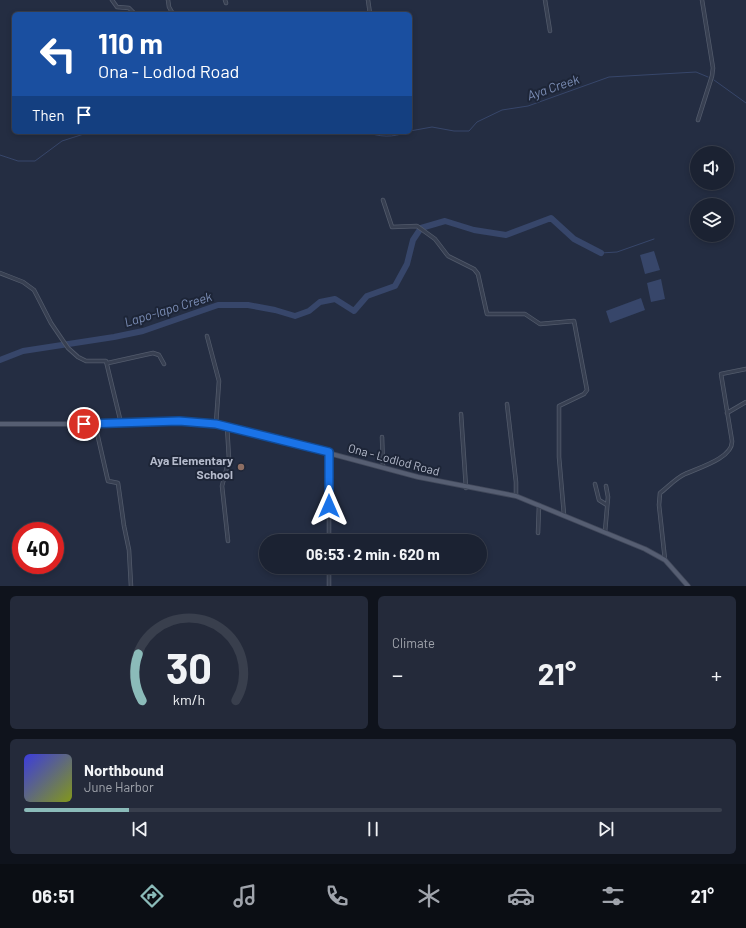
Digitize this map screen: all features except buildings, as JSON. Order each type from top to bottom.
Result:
[{"type":"main road","name":"Ona - Lodlod Road","points":[[0,424],[95,424],[179,421],[226,426],[466,488],[516,496],[604,532],[665,560],[688,586]]},
{"type":"street","points":[[112,0],[117,7],[126,7],[132,12]]},
{"type":"street","points":[[168,0],[172,12]]},
{"type":"street","points":[[368,0],[370,12]]},
{"type":"street","points":[[545,0],[550,30]]},
{"type":"street","points":[[698,120],[712,76],[713,68],[702,0]]},
{"type":"street","points":[[383,200],[392,227],[417,226],[435,239],[448,256],[474,270],[478,274],[487,314],[524,314],[540,324],[574,321],[586,390],[584,394],[558,406],[559,457],[564,515]]},
{"type":"street","points":[[0,273],[23,282],[34,290],[51,324],[68,348],[82,360],[104,360],[108,363],[153,353],[159,355],[164,364]]},
{"type":"street","points":[[207,336],[219,381],[218,413],[216,424]]},
{"type":"street","points":[[108,363],[121,423]]},
{"type":"street","points":[[665,560],[659,505],[660,493],[685,474],[707,466],[730,449],[732,441],[722,374],[746,369]]},
{"type":"street","points":[[727,413],[746,402]]},
{"type":"street","points":[[507,404],[516,482],[516,496]]},
{"type":"street","points":[[461,414],[466,488]]},
{"type":"street","points":[[95,424],[108,481],[118,483],[129,550],[131,586]]},
{"type":"street","points":[[226,426],[229,459],[222,486],[228,541]]},
{"type":"street","points":[[382,437],[383,467]]},
{"type":"street","points":[[329,452],[329,534]]},
{"type":"street","points":[[595,484],[599,500],[607,505]]},
{"type":"street","points":[[604,532],[608,497],[606,486]]},
{"type":"street","points":[[538,533],[539,505]]},
{"type":"street","points":[[329,574],[329,586]]},
{"type":"water","points":[[654,251],[660,270],[645,274],[640,255]]},
{"type":"water","points":[[661,279],[665,299],[651,302],[647,283]]},
{"type":"water","points":[[641,298],[645,310],[610,323],[606,311]]},
{"type":"waterway","name":"Aya Creek","points":[[412,131],[432,127],[454,131],[469,131],[477,122],[502,110],[528,106],[609,77],[696,72],[708,77]]},
{"type":"waterway","name":"Aya Creek","points":[[714,80],[746,103]]},
{"type":"waterway","name":"Aya Creek","points":[[0,155],[18,161],[35,161],[62,141],[84,134]]},
{"type":"waterway","name":"Aya Creek","points":[[373,134],[386,136],[400,134]]},
{"type":"waterway","name":"Lapo-lapo Creek","points":[[0,360],[23,351],[143,331],[218,305],[248,305],[275,310],[295,316],[309,311],[320,302],[335,299],[354,311],[367,296],[395,286],[407,264],[413,240],[421,228],[445,221],[474,230],[506,235],[551,218],[574,239],[601,253]]},
{"type":"waterway","name":"Lapo-lapo Creek","points":[[601,253],[617,252],[654,239]]},
{"type":"place","name":"Aya Elementary School","points":[[241,467]]},
{"type":"route","points":[[84,424],[190,421],[226,426],[329,452],[329,506]]}]
